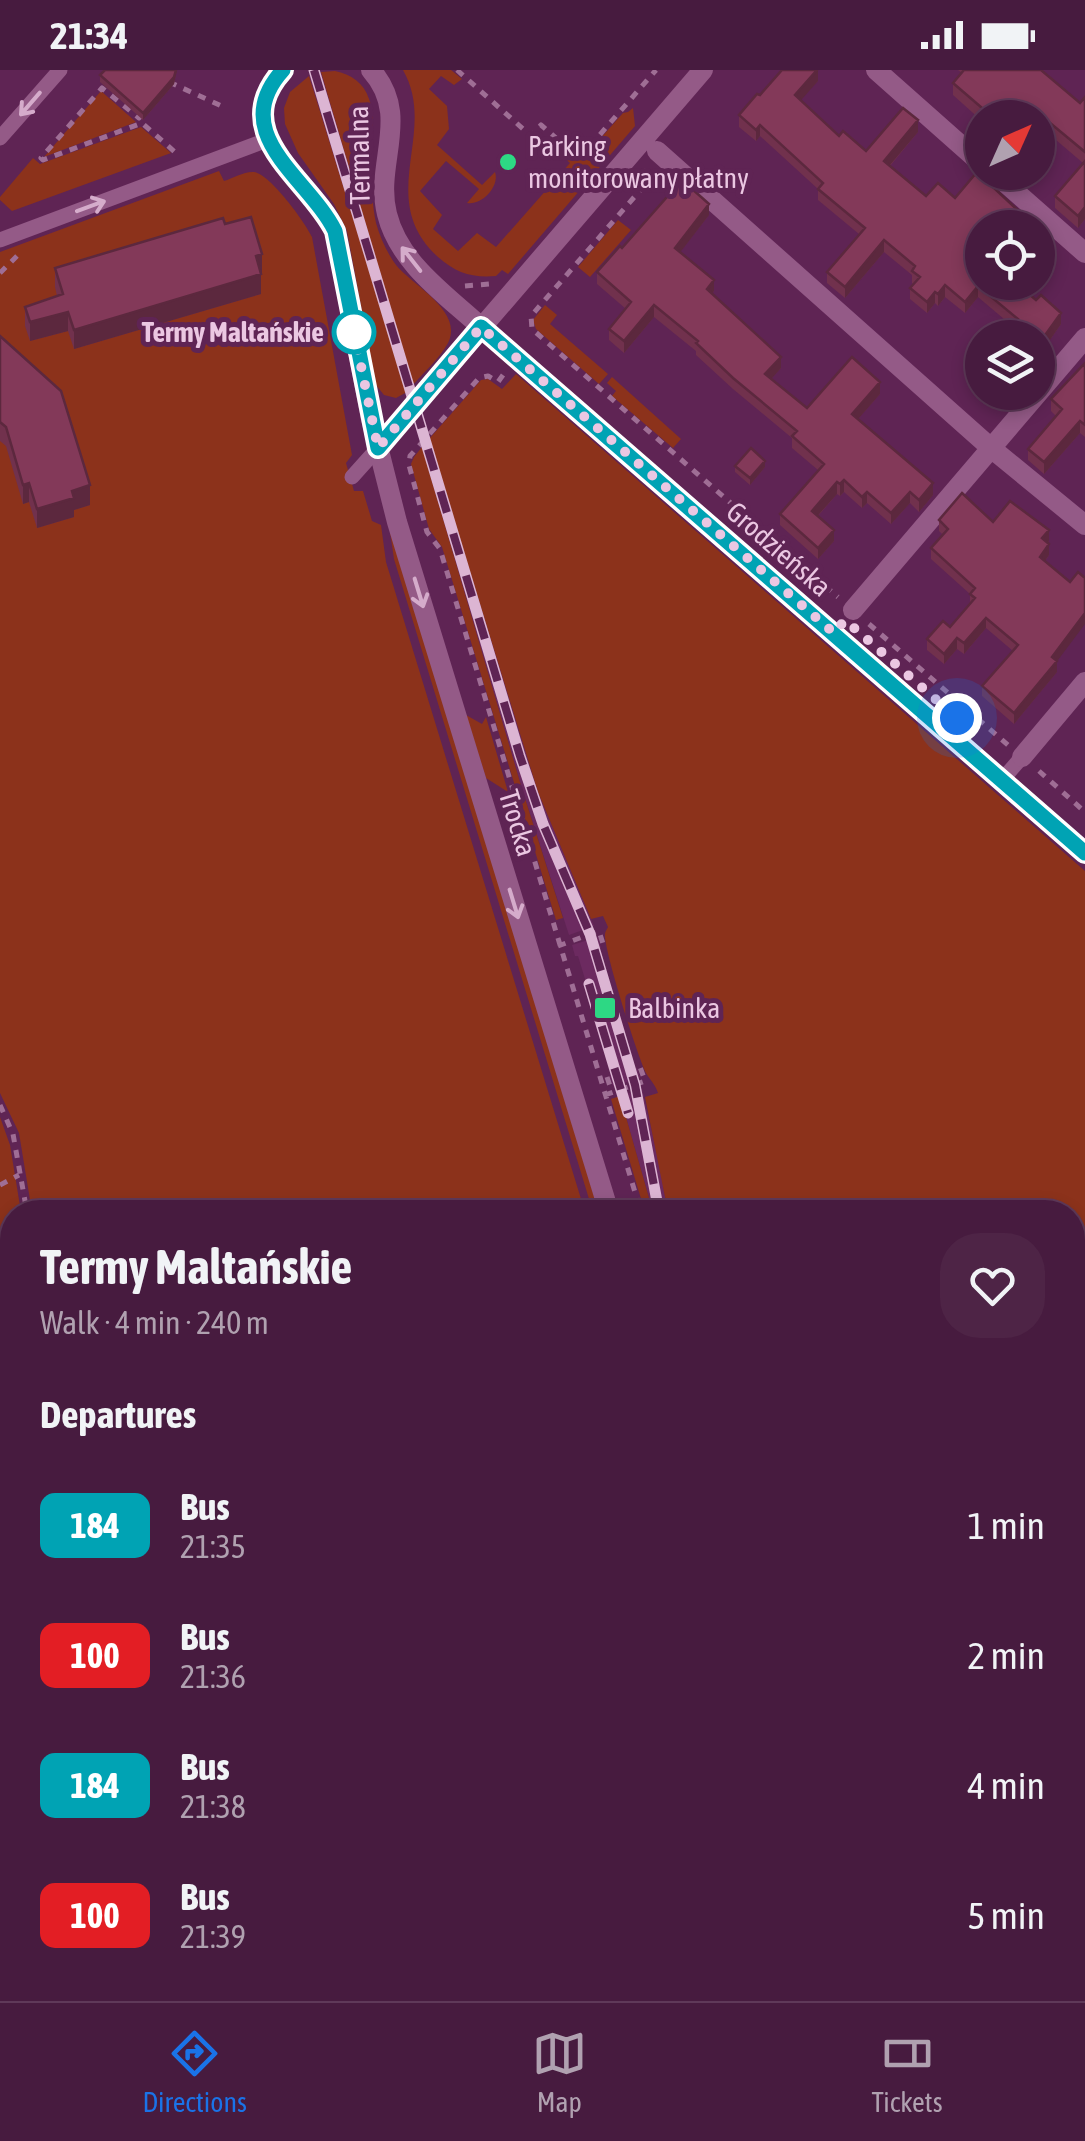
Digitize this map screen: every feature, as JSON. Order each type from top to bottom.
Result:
[{"type":"street","points":[[268,140],[263,110],[270,88],[283,70]]},
{"type":"street","name":"Termalna","points":[[371,70],[383,87],[391,115],[384,200],[391,227],[412,263],[481,327]]},
{"type":"street","points":[[378,448],[481,327],[650,150],[703,70]]},
{"type":"street","points":[[876,70],[965,149]]},
{"type":"street","name":"Termalna","points":[[268,140],[335,231],[378,448]]},
{"type":"street","points":[[650,150],[991,448],[1085,524]]},
{"type":"street","points":[[1012,190],[1085,254]]},
{"type":"street","name":"Grodzieńska","points":[[481,327],[1085,853]]},
{"type":"street","points":[[854,610],[1085,338]]},
{"type":"street","name":"Trocka","points":[[378,448],[397,522],[604,1200]]},
{"type":"street","points":[[1022,757],[1085,682]]},
{"type":"lane","points":[[0,138],[60,70]]},
{"type":"lane","points":[[0,240],[268,140]]},
{"type":"lane","points":[[352,477],[378,448]]},
{"type":"lane","points":[[834,633],[854,610]]},
{"type":"lane","points":[[1002,780],[1022,757]]},
{"type":"path","points":[[457,70],[531,136],[541,125],[572,153],[584,153],[656,70]]},
{"type":"path","points":[[162,80],[226,108]]},
{"type":"path","points":[[144,113],[138,118],[102,88],[41,158],[142,123],[179,155]]},
{"type":"path","points":[[636,176],[650,150]]},
{"type":"path","points":[[650,150],[643,188],[531,316],[530,326],[537,338],[1085,812]]},
{"type":"path","points":[[506,372],[498,382],[488,376],[479,378],[410,456],[409,465],[428,532],[440,549],[558,946],[609,1094],[638,1200]]},
{"type":"path","points":[[558,946],[599,930],[604,946]]},
{"type":"path","points":[[609,1094],[645,1082],[640,1067]]},
{"type":"path","points":[[607,1077],[609,1094]]},
{"type":"path","points":[[0,1104],[14,1134],[25,1200]]},
{"type":"path","points":[[0,1185],[20,1175]]},
{"type":"shaded area","points":[[403,70],[451,70],[462,79],[454,85],[441,76],[429,89],[447,106],[449,129],[437,145],[482,185],[495,172],[492,189],[473,203],[467,203],[479,189],[446,161],[420,191],[442,215],[433,229],[458,251],[477,233],[496,247],[570,163],[560,154],[559,146],[571,157],[584,157],[623,113],[633,108],[635,126],[508,274],[502,270],[496,276],[472,275],[458,271],[438,257],[420,235],[411,212],[408,189],[415,118]]},
{"type":"shaded area","points":[[335,71],[360,84],[371,104],[373,202],[384,245],[396,265],[434,300],[449,320],[448,343],[413,385],[321,72]]},
{"type":"shaded area","points":[[321,72],[413,385],[407,392],[309,76]]},
{"type":"shaded area","points":[[309,76],[407,392],[396,398],[384,395],[376,385],[347,231],[334,204],[298,153],[285,124],[284,108],[290,92]]},
{"type":"shaded area","points":[[101,91],[136,122],[44,157]]},
{"type":"shaded area","points":[[141,127],[171,153],[12,211],[0,200],[33,158],[40,164]]},
{"type":"shaded area","points":[[219,171],[224,181],[247,173],[261,175],[286,200],[312,237],[352,455],[346,463],[354,491],[363,491],[372,521],[381,525],[386,562],[581,1200],[30,1200],[19,1133],[0,1093],[0,252]]},
{"type":"shaded area","points":[[618,220],[631,230],[590,277],[578,267]]},
{"type":"shaded area","points":[[545,305],[557,315],[550,324],[608,374],[599,384],[536,329],[533,320]]},
{"type":"shaded area","points":[[516,374],[1085,871],[1085,1200],[666,1200],[645,1097],[658,1093],[642,1063],[622,1003],[606,943],[608,927],[603,916],[591,919],[538,792],[429,439],[481,380],[488,379],[502,389]]},
{"type":"shaded area","points":[[612,377],[681,439],[673,448],[612,396],[616,391],[607,383]]},
{"type":"shaded area","points":[[429,439],[538,792],[594,926],[569,935],[422,447]]},
{"type":"shaded area","points":[[422,447],[563,918],[556,920],[442,547],[429,529],[411,464]]},
{"type":"shaded area","points":[[389,525],[595,1200],[589,1200],[394,559]]},
{"type":"shaded area","points":[[466,715],[482,724],[486,717],[508,792],[486,778]]},
{"type":"shaded area","points":[[598,937],[640,1078],[613,1086],[610,1076],[614,1074],[572,945]]},
{"type":"shaded area","points":[[642,1089],[666,1200],[650,1200],[620,1096]]},
{"type":"shaded area","points":[[620,1096],[650,1200],[641,1200],[611,1099]]},
{"type":"shaded area","points":[[0,1117],[10,1145],[19,1200],[0,1200]]},
{"type":"building","points":[[105,70],[176,70],[143,113],[100,75]]},
{"type":"building","points":[[782,70],[817,70],[795,95],[839,136],[843,131],[866,151],[903,108],[918,120],[884,161],[926,196],[938,183],[955,198],[965,186],[965,190],[996,190],[1018,210],[965,210],[965,302],[945,285],[927,302],[910,288],[920,277],[912,271],[915,266],[884,240],[845,287],[827,272],[865,228],[818,189],[823,183],[760,125],[756,130],[739,115]]},
{"type":"building","points":[[964,70],[1041,70],[1080,103],[1085,97],[1085,152],[1055,127],[1055,100],[973,100],[953,83]]},
{"type":"building","points":[[1085,161],[1085,207],[1078,216],[1055,196]]},
{"type":"building","points":[[682,180],[709,204],[675,248],[714,280],[707,289],[781,357],[765,374],[807,408],[852,357],[880,382],[852,414],[933,483],[919,500],[910,492],[891,513],[867,492],[862,497],[844,480],[837,482],[812,511],[834,530],[818,548],[780,514],[824,464],[792,436],[797,431],[654,305],[624,341],[609,329],[631,302],[597,272]]},
{"type":"building","points":[[251,217],[262,254],[256,256],[261,274],[74,330],[68,312],[30,322],[25,307],[63,294],[55,268],[223,218],[225,224]]},
{"type":"building","points":[[995,300],[1047,300],[1061,313],[1055,321],[1018,319]]},
{"type":"building","points":[[0,336],[61,391],[90,485],[72,491],[74,498],[37,509],[29,483],[23,485],[6,427],[0,422]]},
{"type":"building","points":[[1085,363],[1085,425],[1080,421],[1044,462],[1028,449],[1062,409],[1055,403],[1055,395]]},
{"type":"building","points":[[751,448],[765,461],[750,478],[735,466]]},
{"type":"building","points":[[962,493],[993,522],[1010,501],[1049,530],[1042,538],[1049,544],[1040,557],[1070,582],[1078,572],[1085,578],[1085,613],[1052,657],[1057,661],[1014,713],[982,686],[1018,645],[986,618],[964,643],[957,638],[944,654],[927,639],[943,621],[950,627],[975,598],[970,594],[975,588],[931,548],[948,529],[939,520]]},
{"type":"railway","points":[[314,70],[520,756],[543,824],[590,934],[635,1085],[657,1200]]},
{"type":"railway","points":[[589,984],[628,1113]]},
{"type":"bus line","name":"184","points":[[283,70],[267,94],[263,124],[274,152],[335,231],[378,448],[481,327],[1085,853]]},
{"type":"place","name":"Parking monitorowany płatny","points":[[508,162]]},
{"type":"place","name":"Termy Maltańskie","points":[[354,332]]},
{"type":"place","name":"Balbinka","points":[[605,1008]]},
{"type":"route","points":[[354,332],[378,448],[481,327],[834,633],[845,620],[957,718]]}]
